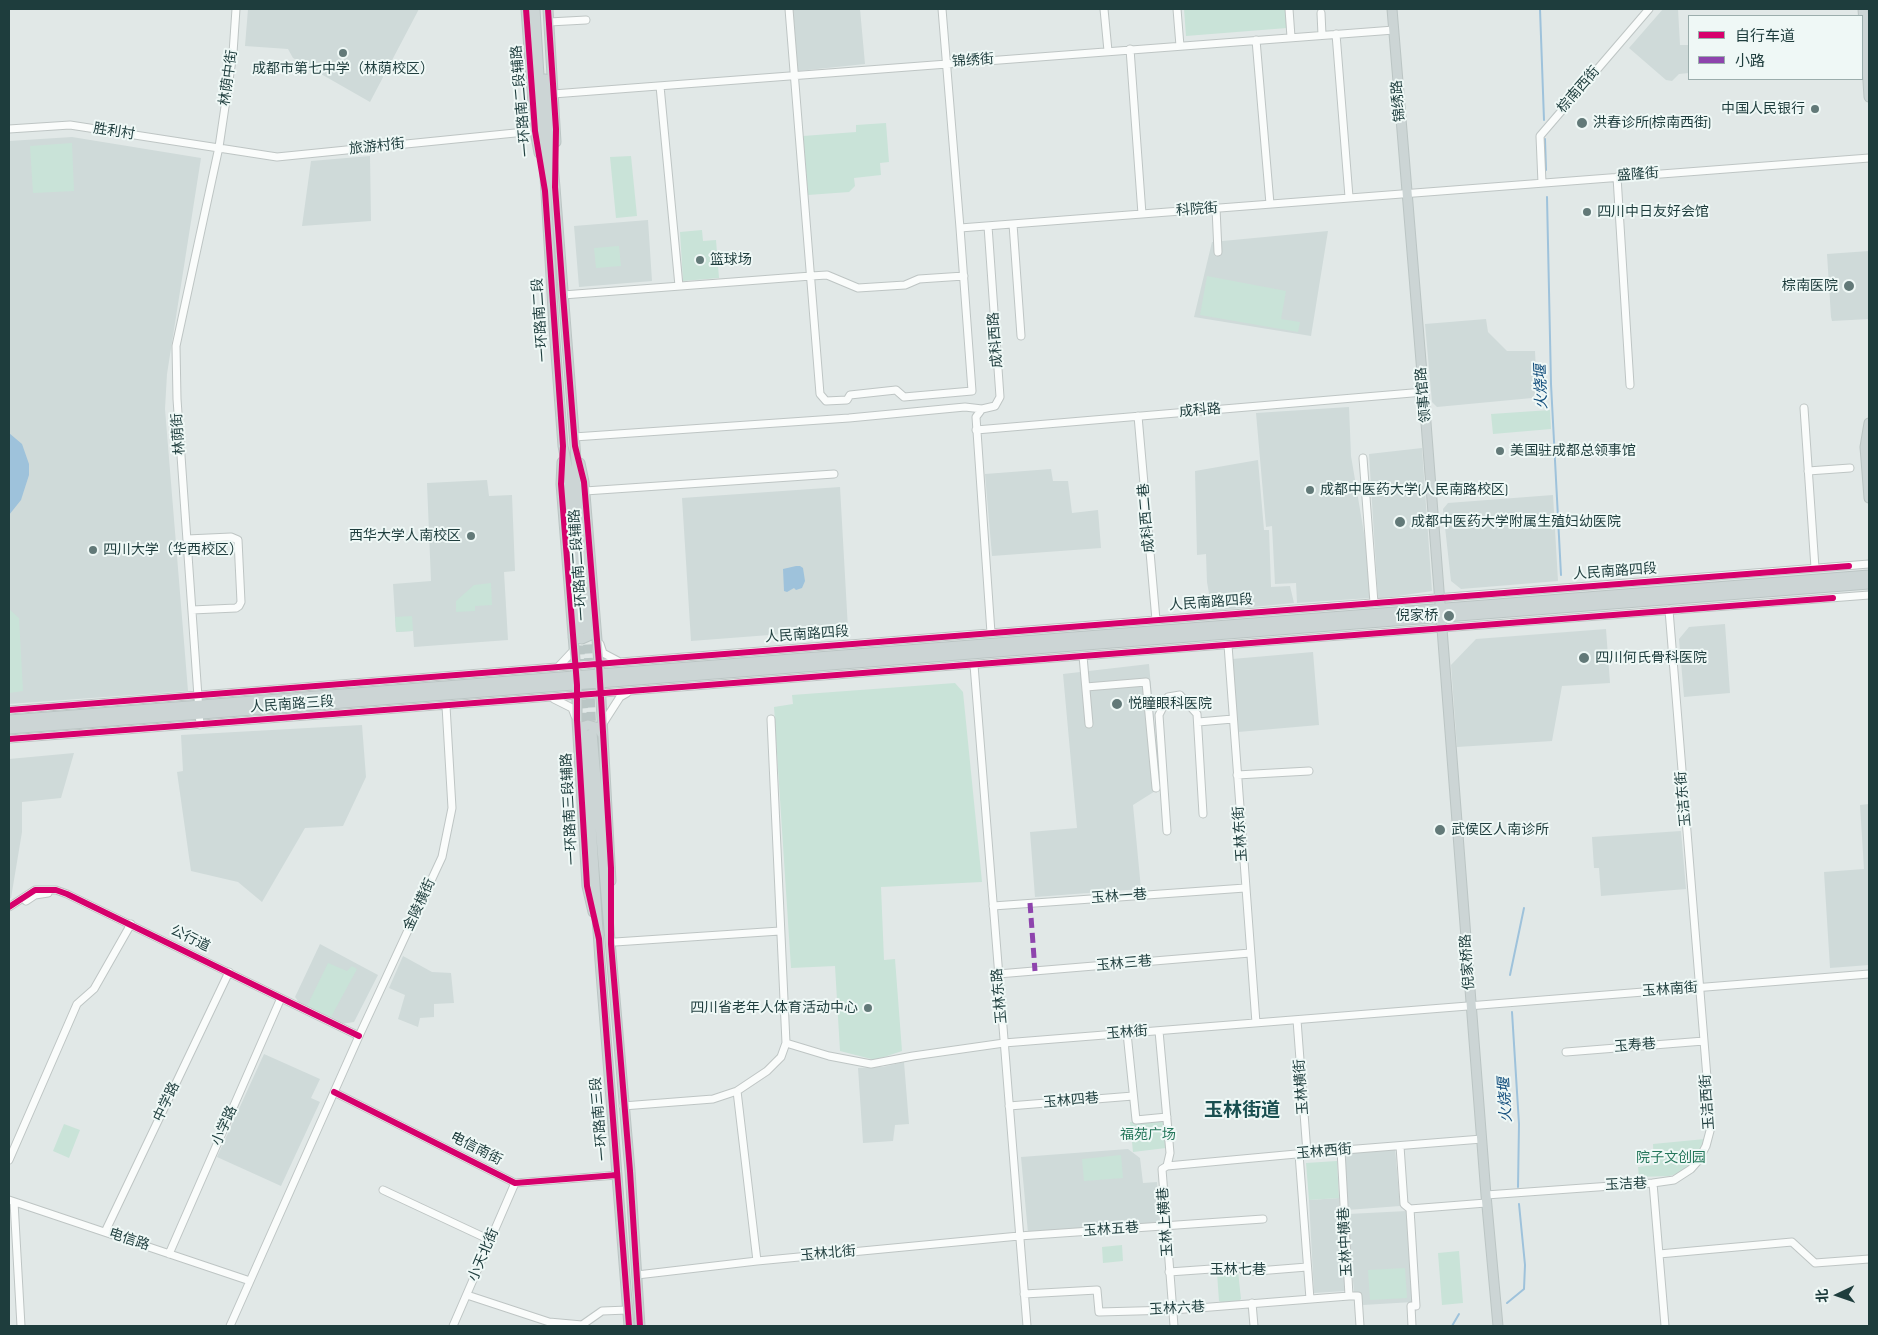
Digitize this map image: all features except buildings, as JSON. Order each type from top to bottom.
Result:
[{"type":"main road","name":"一环路南二段辅路","points":[[526,9],[535,131],[545,192]]},
{"type":"main road","points":[[535,9],[545,192]]},
{"type":"main road","points":[[540,9],[555,187]]},
{"type":"main road","name":"一环路南二段辅路","points":[[548,9],[556,129],[555,187]]},
{"type":"main road","name":"锦绣路","points":[[1392,9],[1406,193]]},
{"type":"main road","points":[[1863,9],[1869,97]]},
{"type":"main road","name":"一环路南二段","points":[[555,187],[586,633]]},
{"type":"main road","name":"一环路南二段","points":[[545,192],[563,446]]},
{"type":"main road","name":"领事馆路","points":[[1406,193],[1440,598]]},
{"type":"main road","points":[[1869,423],[1865,447],[1869,498]]},
{"type":"main road","name":"一环路南二段辅路","points":[[574,441],[585,490],[586,633],[574,650],[576,680]]},
{"type":"main road","name":"一环路南二段辅路","points":[[563,446],[561,484],[586,633],[599,664],[599,679]]},
{"type":"main road","name":"人民南路四段","points":[[599,679],[1866,580]]},
{"type":"main road","name":"倪家桥路","points":[[1440,598],[1486,1199],[1498,1326]]},
{"type":"main road","points":[[599,679],[611,868],[613,943]]},
{"type":"main road","name":"人民南路三段","points":[[9,729],[199,710],[599,679]]},
{"type":"main road","name":"一环路南三段辅路","points":[[576,680],[577,720],[585,734],[587,886],[599,939]]},
{"type":"main road","name":"人民南路三段","points":[[9,720],[199,710]]},
{"type":"main road","points":[[585,734],[580,728],[588,725],[602,730]]},
{"type":"main road","name":"一环路南三段","points":[[585,734],[613,943],[640,1326]]},
{"type":"main road","name":"一环路南三段","points":[[599,939],[629,1326]]},
{"type":"main road","points":[[628,1306],[634,1308],[638,1302]]},
{"type":"street","name":"林荫中街","points":[[219,147],[233,53],[236,9]]},
{"type":"street","points":[[789,9],[820,394],[826,401],[847,400],[850,395],[896,390],[904,397],[972,391],[942,9]]},
{"type":"street","points":[[1104,9],[1108,51]]},
{"type":"street","points":[[1177,9],[1180,46]]},
{"type":"street","points":[[1289,9],[1291,37]]},
{"type":"street","name":"棕南西街","points":[[1542,182],[1540,136],[1649,9]]},
{"type":"street","points":[[1321,13],[1322,35]]},
{"type":"street","points":[[549,22],[586,20]]},
{"type":"street","name":"锦绣街","points":[[553,94],[1394,30]]},
{"type":"street","points":[[1336,34],[1349,197]]},
{"type":"street","points":[[1256,40],[1270,204]]},
{"type":"street","points":[[1130,50],[1142,214]]},
{"type":"street","points":[[660,86],[679,286]]},
{"type":"street","name":"胜利村","points":[[9,129],[70,125],[219,147]]},
{"type":"street","name":"旅游村街","points":[[219,147],[277,157],[535,131]]},
{"type":"street","name":"林荫街","points":[[200,725],[177,399],[176,346],[219,147]]},
{"type":"street","name":"盛隆街","points":[[1406,193],[1869,158]]},
{"type":"street","points":[[1617,177],[1630,385]]},
{"type":"street","name":"科院街","points":[[988,226],[1406,193]]},
{"type":"street","points":[[1216,208],[1218,252]]},
{"type":"street","points":[[1013,224],[1021,336]]},
{"type":"street","points":[[960,228],[988,226]]},
{"type":"street","name":"成科西路","points":[[982,409],[995,406],[1000,398],[988,226]]},
{"type":"street","points":[[563,295],[827,275],[858,288],[905,285],[919,280],[964,276]]},
{"type":"street","name":"成科路","points":[[976,430],[1424,392]]},
{"type":"street","points":[[574,441],[849,418],[965,406],[982,409],[976,417],[976,430],[991,633]]},
{"type":"street","points":[[1804,408],[1814,568]]},
{"type":"street","name":"成科西二巷","points":[[1138,416],[1156,620]]},
{"type":"street","points":[[1362,458],[1374,603]]},
{"type":"street","points":[[1808,471],[1850,468]]},
{"type":"street","points":[[585,490],[834,474]]},
{"type":"street","points":[[187,539],[231,537],[238,540],[240,606],[236,608],[192,610]]},
{"type":"street","name":"人民南路四段","points":[[575,666],[1869,564]]},
{"type":"street","points":[[577,696],[1869,595]]},
{"type":"street","name":"玉洁东街","points":[[1669,610],[1699,988]]},
{"type":"street","points":[[586,633],[603,653],[621,662]]},
{"type":"street","name":"玉林东街","points":[[1228,645],[1256,1023]]},
{"type":"street","points":[[558,667],[574,650]]},
{"type":"street","points":[[1083,656],[1089,724]]},
{"type":"street","name":"玉林东路","points":[[974,665],[1027,1326]]},
{"type":"street","name":"人民南路三段","points":[[9,710],[575,666]]},
{"type":"street","points":[[1086,687],[1146,682],[1156,788]]},
{"type":"street","points":[[602,730],[620,697],[631,692]]},
{"type":"street","points":[[1167,831],[1159,715],[1168,697],[1180,694],[1197,714],[1203,814]]},
{"type":"street","name":"人民南路三段","points":[[9,739],[577,696]]},
{"type":"street","points":[[552,698],[572,708],[577,720]]},
{"type":"street","name":"金陵横街","points":[[334,1092],[445,847],[452,808],[446,706]]},
{"type":"street","points":[[623,1106],[713,1099],[737,1091],[767,1071],[781,1057],[786,1043],[771,719]]},
{"type":"street","points":[[1198,722],[1233,719]]},
{"type":"street","points":[[1237,776],[1309,771]]},
{"type":"street","name":"玉林一巷","points":[[993,906],[1245,888]]},
{"type":"street","name":"公行道","points":[[9,907],[35,890],[56,890],[358,1038]]},
{"type":"street","name":"公行道","points":[[9,912],[35,895],[46,892],[57,894],[130,926]]},
{"type":"street","points":[[9,1160],[77,1004],[94,989],[130,926]]},
{"type":"street","points":[[613,943],[780,931]]},
{"type":"street","name":"玉林三巷","points":[[998,974],[1250,953]]},
{"type":"street","name":"中学路","points":[[105,1232],[228,974]]},
{"type":"street","name":"玉林南街","points":[[1471,1006],[1869,974]]},
{"type":"street","name":"玉洁西街","points":[[1653,1183],[1674,1180],[1691,1169],[1698,1161],[1710,1136],[1711,1127],[1699,988]]},
{"type":"street","name":"小学路","points":[[169,1254],[280,999]]},
{"type":"street","name":"玉林街","points":[[786,1043],[829,1056],[872,1064],[912,1056],[1004,1043],[1471,1006]]},
{"type":"street","name":"玉林横街","points":[[1297,1020],[1307,1153]]},
{"type":"street","name":"玉林上横巷","points":[[1159,1031],[1170,1153],[1167,1166],[1162,1170],[1174,1326]]},
{"type":"street","points":[[1127,1033],[1136,1120],[1167,1117]]},
{"type":"street","name":"玉寿巷","points":[[1566,1052],[1704,1041]]},
{"type":"street","points":[[737,1091],[757,1261]]},
{"type":"street","points":[[230,1326],[334,1092]]},
{"type":"street","name":"电信南街","points":[[334,1092],[515,1183]]},
{"type":"street","name":"玉林四巷","points":[[1009,1106],[1133,1096]]},
{"type":"street","name":"玉林西街","points":[[1167,1166],[1482,1139]]},
{"type":"street","points":[[1400,1146],[1404,1204],[1410,1209],[1416,1306],[1411,1306],[1412,1326]]},
{"type":"street","name":"玉林中横巷","points":[[1341,1150],[1349,1296],[1358,1296],[1360,1326]]},
{"type":"street","points":[[1299,1154],[1310,1299]]},
{"type":"street","points":[[515,1183],[617,1175]]},
{"type":"street","name":"小天北街","points":[[453,1326],[515,1183]]},
{"type":"street","name":"玉洁巷","points":[[1410,1209],[1486,1199],[1653,1183],[1665,1326]]},
{"type":"street","points":[[383,1190],[490,1240]]},
{"type":"street","points":[[12,1201],[22,1326]]},
{"type":"street","name":"电信路","points":[[12,1201],[250,1281]]},
{"type":"street","name":"玉林五巷","points":[[1019,1236],[1263,1219]]},
{"type":"street","name":"玉林北街","points":[[636,1275],[757,1261],[1019,1236]]},
{"type":"street","points":[[1659,1254],[1792,1242],[1815,1263],[1869,1259]]},
{"type":"street","name":"玉林七巷","points":[[1169,1272],[1240,1267],[1245,1272],[1307,1267]]},
{"type":"street","name":"玉林六巷","points":[[1024,1294],[1098,1290],[1099,1312],[1173,1310],[1349,1296]]},
{"type":"street","points":[[467,1295],[549,1322],[582,1325],[602,1312],[628,1306]]},
{"type":"street","points":[[1252,1303],[1254,1326]]},
{"type":"shaded area","name":"成都市第七中学（林荫校区）","points":[[248,9],[419,9],[370,102],[293,58],[288,49],[245,46]]},
{"type":"shaded area","points":[[793,9],[860,9],[865,64],[798,71]]},
{"type":"shaded area","points":[[1663,9],[1678,9],[1680,45],[1688,45],[1688,73],[1679,74],[1672,81],[1666,80],[1629,48]]},
{"type":"shaded area","name":"四川大学（华西校区）","points":[[72,137],[201,158],[167,374],[165,409],[188,691],[9,704],[9,141]]},
{"type":"shaded area","points":[[370,156],[371,221],[302,226],[311,161]]},
{"type":"shaded area","points":[[648,220],[652,281],[579,287],[574,226]]},
{"type":"shaded area","points":[[1328,231],[1311,336],[1194,317],[1212,242]]},
{"type":"shaded area","name":"棕南医院","points":[[1869,251],[1869,319],[1832,321],[1827,254]]},
{"type":"shaded area","points":[[1486,319],[1488,332],[1507,351],[1535,351],[1537,392],[1532,398],[1437,407],[1432,402],[1425,324]]},
{"type":"shaded area","name":"成都中医药大学(人民南路校区)","points":[[1349,407],[1351,456],[1366,545],[1370,598],[1297,603],[1296,583],[1275,584],[1272,526],[1266,527],[1256,413]]},
{"type":"shaded area","name":"成都中医药大学附属生殖妇幼医院","points":[[1422,448],[1432,591],[1378,599],[1369,454]]},
{"type":"shaded area","points":[[1258,460],[1264,530],[1269,530],[1271,587],[1290,586],[1294,603],[1212,611],[1207,582],[1206,554],[1197,555],[1195,471]]},
{"type":"shaded area","points":[[1051,469],[1053,481],[1068,481],[1072,513],[1098,510],[1101,548],[992,556],[985,474]]},
{"type":"shaded area","name":"西华大学人南校区","points":[[487,480],[489,496],[512,495],[515,571],[504,572],[508,640],[414,647],[413,631],[396,632],[393,584],[431,581],[427,483]]},
{"type":"shaded area","points":[[840,487],[848,629],[691,641],[682,498]]},
{"type":"shaded area","points":[[1553,495],[1558,581],[1461,589],[1451,581],[1443,509],[1448,503]]},
{"type":"shaded area","points":[[1725,624],[1730,693],[1684,697],[1679,639],[1689,627]]},
{"type":"shaded area","points":[[1606,629],[1610,683],[1562,686],[1552,741],[1457,747],[1451,665],[1476,639]]},
{"type":"shaded area","points":[[1313,652],[1319,725],[1238,732],[1232,659]]},
{"type":"shaded area","points":[[1149,664],[1160,788],[1133,805],[1141,889],[1035,897],[1030,832],[1077,828],[1063,674]]},
{"type":"shaded area","points":[[362,725],[366,777],[343,826],[305,828],[262,902],[238,882],[191,871],[177,772],[183,771],[181,735]]},
{"type":"shaded area","points":[[74,753],[61,798],[22,802],[22,832],[11,898],[9,899],[9,759]]},
{"type":"shaded area","points":[[1869,804],[1869,965],[1830,968],[1824,872],[1864,869],[1860,805]]},
{"type":"shaded area","points":[[1681,831],[1686,889],[1601,896],[1599,868],[1594,868],[1592,837]]},
{"type":"shaded area","points":[[320,944],[378,975],[354,1022],[341,1024],[301,1005],[295,997]]},
{"type":"shaded area","points":[[403,956],[432,972],[451,973],[454,1003],[434,1004],[434,1017],[420,1018],[418,1027],[398,1019],[405,995],[389,988]]},
{"type":"shaded area","points":[[264,1054],[320,1079],[311,1098],[320,1102],[281,1186],[217,1157]]},
{"type":"shaded area","points":[[904,1062],[909,1124],[895,1125],[893,1141],[863,1143],[858,1068],[883,1067]]},
{"type":"shaded area","points":[[1395,1148],[1400,1206],[1347,1210],[1343,1153]]},
{"type":"shaded area","points":[[1128,1149],[1140,1158],[1143,1183],[1157,1182],[1160,1223],[1028,1233],[1021,1157]]},
{"type":"shaded area","points":[[1339,1198],[1345,1291],[1314,1293],[1309,1200]]},
{"type":"shaded area","points":[[1407,1211],[1413,1302],[1363,1305],[1361,1294],[1354,1293],[1348,1214]]},
{"type":"green space","points":[[1184,9],[1286,9],[1287,28],[1186,36]]},
{"type":"green space","points":[[886,123],[889,162],[880,163],[881,175],[854,178],[855,186],[849,192],[808,195],[803,136],[856,132],[856,125]]},
{"type":"green space","points":[[72,143],[74,191],[33,193],[30,146]]},
{"type":"green space","points":[[631,156],[637,216],[616,218],[610,157]]},
{"type":"green space","name":"篮球场","points":[[702,230],[703,241],[716,240],[719,278],[683,281],[680,232]]},
{"type":"green space","points":[[619,246],[621,266],[596,268],[594,248]]},
{"type":"green space","points":[[1207,276],[1286,291],[1281,319],[1300,322],[1298,332],[1200,315]]},
{"type":"green space","points":[[1550,410],[1551,429],[1493,434],[1491,414]]},
{"type":"green space","points":[[491,583],[492,605],[475,606],[475,611],[456,612],[456,601],[474,585]]},
{"type":"green space","points":[[9,609],[19,618],[23,691],[9,693]]},
{"type":"green space","points":[[412,616],[413,631],[396,632],[395,617]]},
{"type":"green space","points":[[955,683],[963,692],[982,882],[881,887],[884,960],[895,959],[902,1051],[875,1060],[840,1051],[835,966],[791,968],[774,707],[793,704],[792,695]]},
{"type":"green space","points":[[328,963],[347,971],[352,966],[357,969],[331,1017],[307,1006]]},
{"type":"green space","name":"福苑广场","points":[[1163,1119],[1166,1148],[1133,1152],[1130,1122]]},
{"type":"green space","points":[[64,1124],[80,1130],[69,1158],[53,1151]]},
{"type":"green space","name":"院子文创园","points":[[1705,1139],[1698,1157],[1684,1172],[1669,1176],[1639,1177],[1638,1167],[1654,1165],[1653,1144]]},
{"type":"green space","points":[[1121,1155],[1123,1178],[1084,1181],[1082,1159]]},
{"type":"green space","points":[[1337,1161],[1339,1198],[1309,1200],[1306,1163]]},
{"type":"green space","points":[[1122,1245],[1123,1261],[1103,1263],[1102,1247]]},
{"type":"green space","points":[[1459,1251],[1463,1303],[1442,1305],[1438,1253]]},
{"type":"green space","points":[[1405,1268],[1407,1298],[1370,1300],[1368,1270]]},
{"type":"green space","points":[[1235,1269],[1238,1271],[1241,1299],[1238,1302],[1222,1303],[1219,1301],[1217,1273],[1219,1270]]},
{"type":"water","points":[[9,433],[22,444],[29,464],[29,475],[21,500],[9,515]]},
{"type":"water","points":[[796,566],[803,568],[805,581],[802,588],[784,591],[783,569]]},
{"type":"waterway","name":"火烧堰","points":[[1540,9],[1544,120]]},
{"type":"waterway","name":"火烧堰","points":[[1545,139],[1546,170]]},
{"type":"waterway","name":"火烧堰","points":[[1547,197],[1551,384],[1561,575]]},
{"type":"waterway","name":"火烧堰","points":[[1510,975],[1524,908]]},
{"type":"waterway","name":"火烧堰","points":[[1512,1012],[1519,1124],[1518,1187]]},
{"type":"waterway","name":"火烧堰","points":[[1507,1303],[1524,1289],[1525,1265],[1519,1204]]},
{"type":"waterway","name":"火烧堰","points":[[1452,1326],[1459,1314]]},
{"type":"tunnel","points":[[587,631],[592,733]]},
{"type":"tunnel","points":[[579,632],[585,732]]},
{"type":"marked path","points":[[1030,903],[1035,971]]},
{"type":"cycle path","points":[[526,9],[535,131],[545,191],[563,446],[561,484],[577,685],[577,720],[587,886],[599,939],[629,1326]]},
{"type":"cycle path","points":[[548,9],[556,129],[555,187],[575,446],[584,482],[599,664],[611,868],[611,944],[630,1171],[640,1326]]},
{"type":"cycle path","points":[[9,710],[1849,566]]},
{"type":"cycle path","points":[[9,739],[1833,598]]},
{"type":"cycle path","points":[[9,907],[35,890],[56,890],[67,894],[359,1036]]},
{"type":"cycle path","points":[[334,1092],[515,1183],[617,1175]]},
{"type":"place","name":"成都市第七中学（林荫校区）","points":[[343,53]]},
{"type":"place","name":"中国人民银行","points":[[1815,109]]},
{"type":"place","name":"洪春诊所(棕南西街)","points":[[1582,123]]},
{"type":"place","name":"四川中日友好会馆","points":[[1587,212]]},
{"type":"place","name":"篮球场","points":[[700,260]]},
{"type":"place","name":"棕南医院","points":[[1849,286]]},
{"type":"place","name":"美国驻成都总领事馆","points":[[1500,451]]},
{"type":"place","name":"成都中医药大学(人民南路校区)","points":[[1310,490]]},
{"type":"place","name":"成都中医药大学附属生殖妇幼医院","points":[[1400,522]]},
{"type":"place","name":"西华大学人南校区","points":[[471,536]]},
{"type":"place","name":"四川大学（华西校区）","points":[[93,550]]},
{"type":"place","name":"倪家桥","points":[[1449,616]]},
{"type":"place","name":"四川何氏骨科医院","points":[[1584,658]]},
{"type":"place","name":"悦瞳眼科医院","points":[[1117,704]]},
{"type":"place","name":"武侯区人南诊所","points":[[1440,830]]},
{"type":"place","name":"四川省老年人体育活动中心","points":[[868,1008]]},
{"type":"district","name":"玉林街道","points":[[1242,1111]]}]
